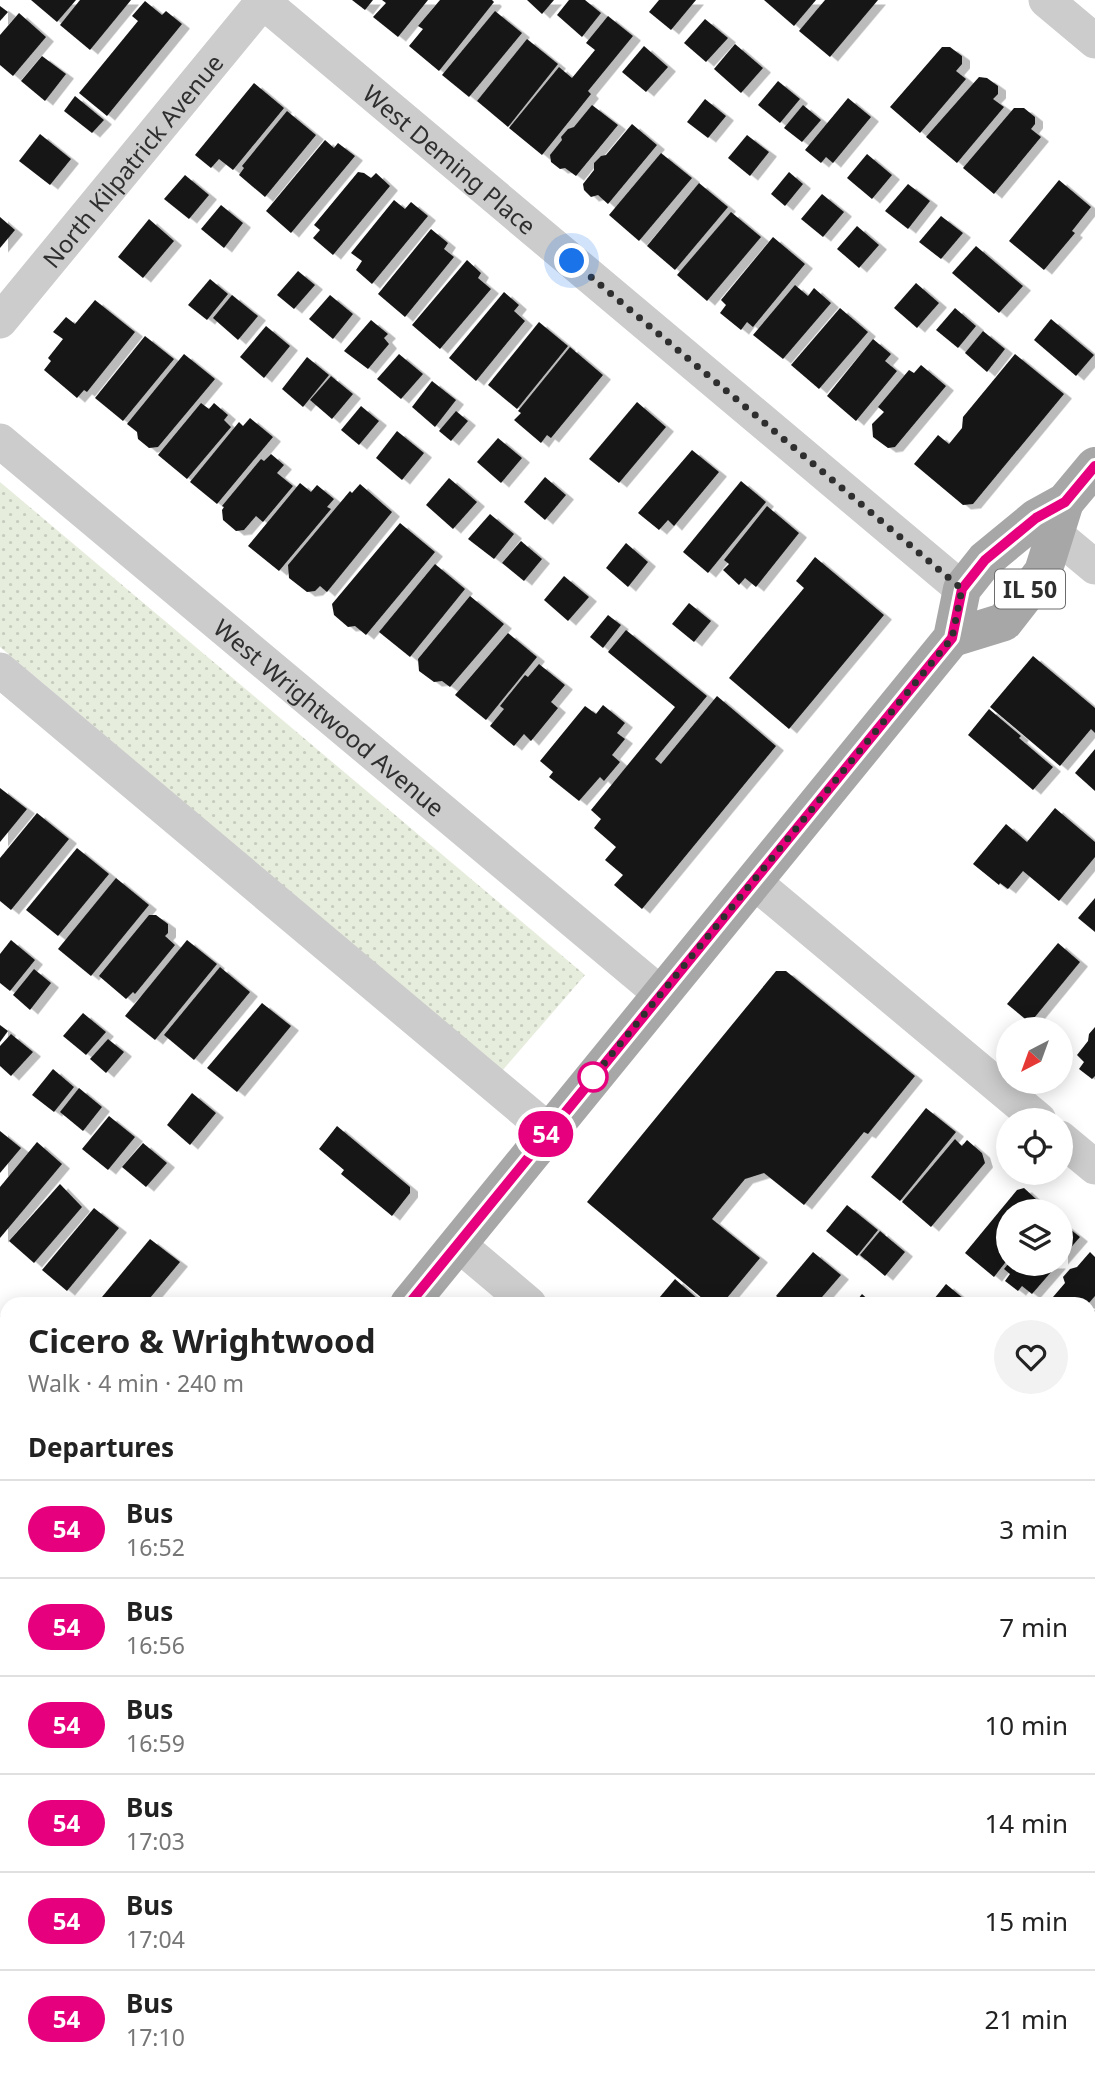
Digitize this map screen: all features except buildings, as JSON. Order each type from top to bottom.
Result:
[{"type":"main road","name":"IL 50","points":[[415,1297],[952,638],[962,589],[985,560],[1052,518],[1095,466]]},
{"type":"main road","name":"IL 50","points":[[952,638],[1004,622],[1043,572],[1052,518]]},
{"type":"street","points":[[1046,0],[1095,41]]},
{"type":"street","name":"North Kilpatrick Avenue","points":[[0,321],[262,1]]},
{"type":"street","name":"West Deming Place","points":[[262,1],[962,589]]},
{"type":"street","name":"West Wrightwood Avenue","points":[[0,441],[661,994]]},
{"type":"street","points":[[1052,518],[1095,567]]},
{"type":"street","points":[[0,670],[549,1131]]},
{"type":"street","points":[[752,881],[1025,1108]]},
{"type":"street","points":[[1073,1149],[1095,1167]]},
{"type":"street","points":[[458,1244],[521,1297]]},
{"type":"green space","points":[[0,482],[585,975],[502,1071],[0,647]]},
{"type":"bus line","name":"54","points":[[415,1297],[952,638],[962,589],[985,560],[1036,518],[1065,502],[1095,466]]},
{"type":"route","points":[[572,261],[962,589],[952,638],[593,1077]]}]
